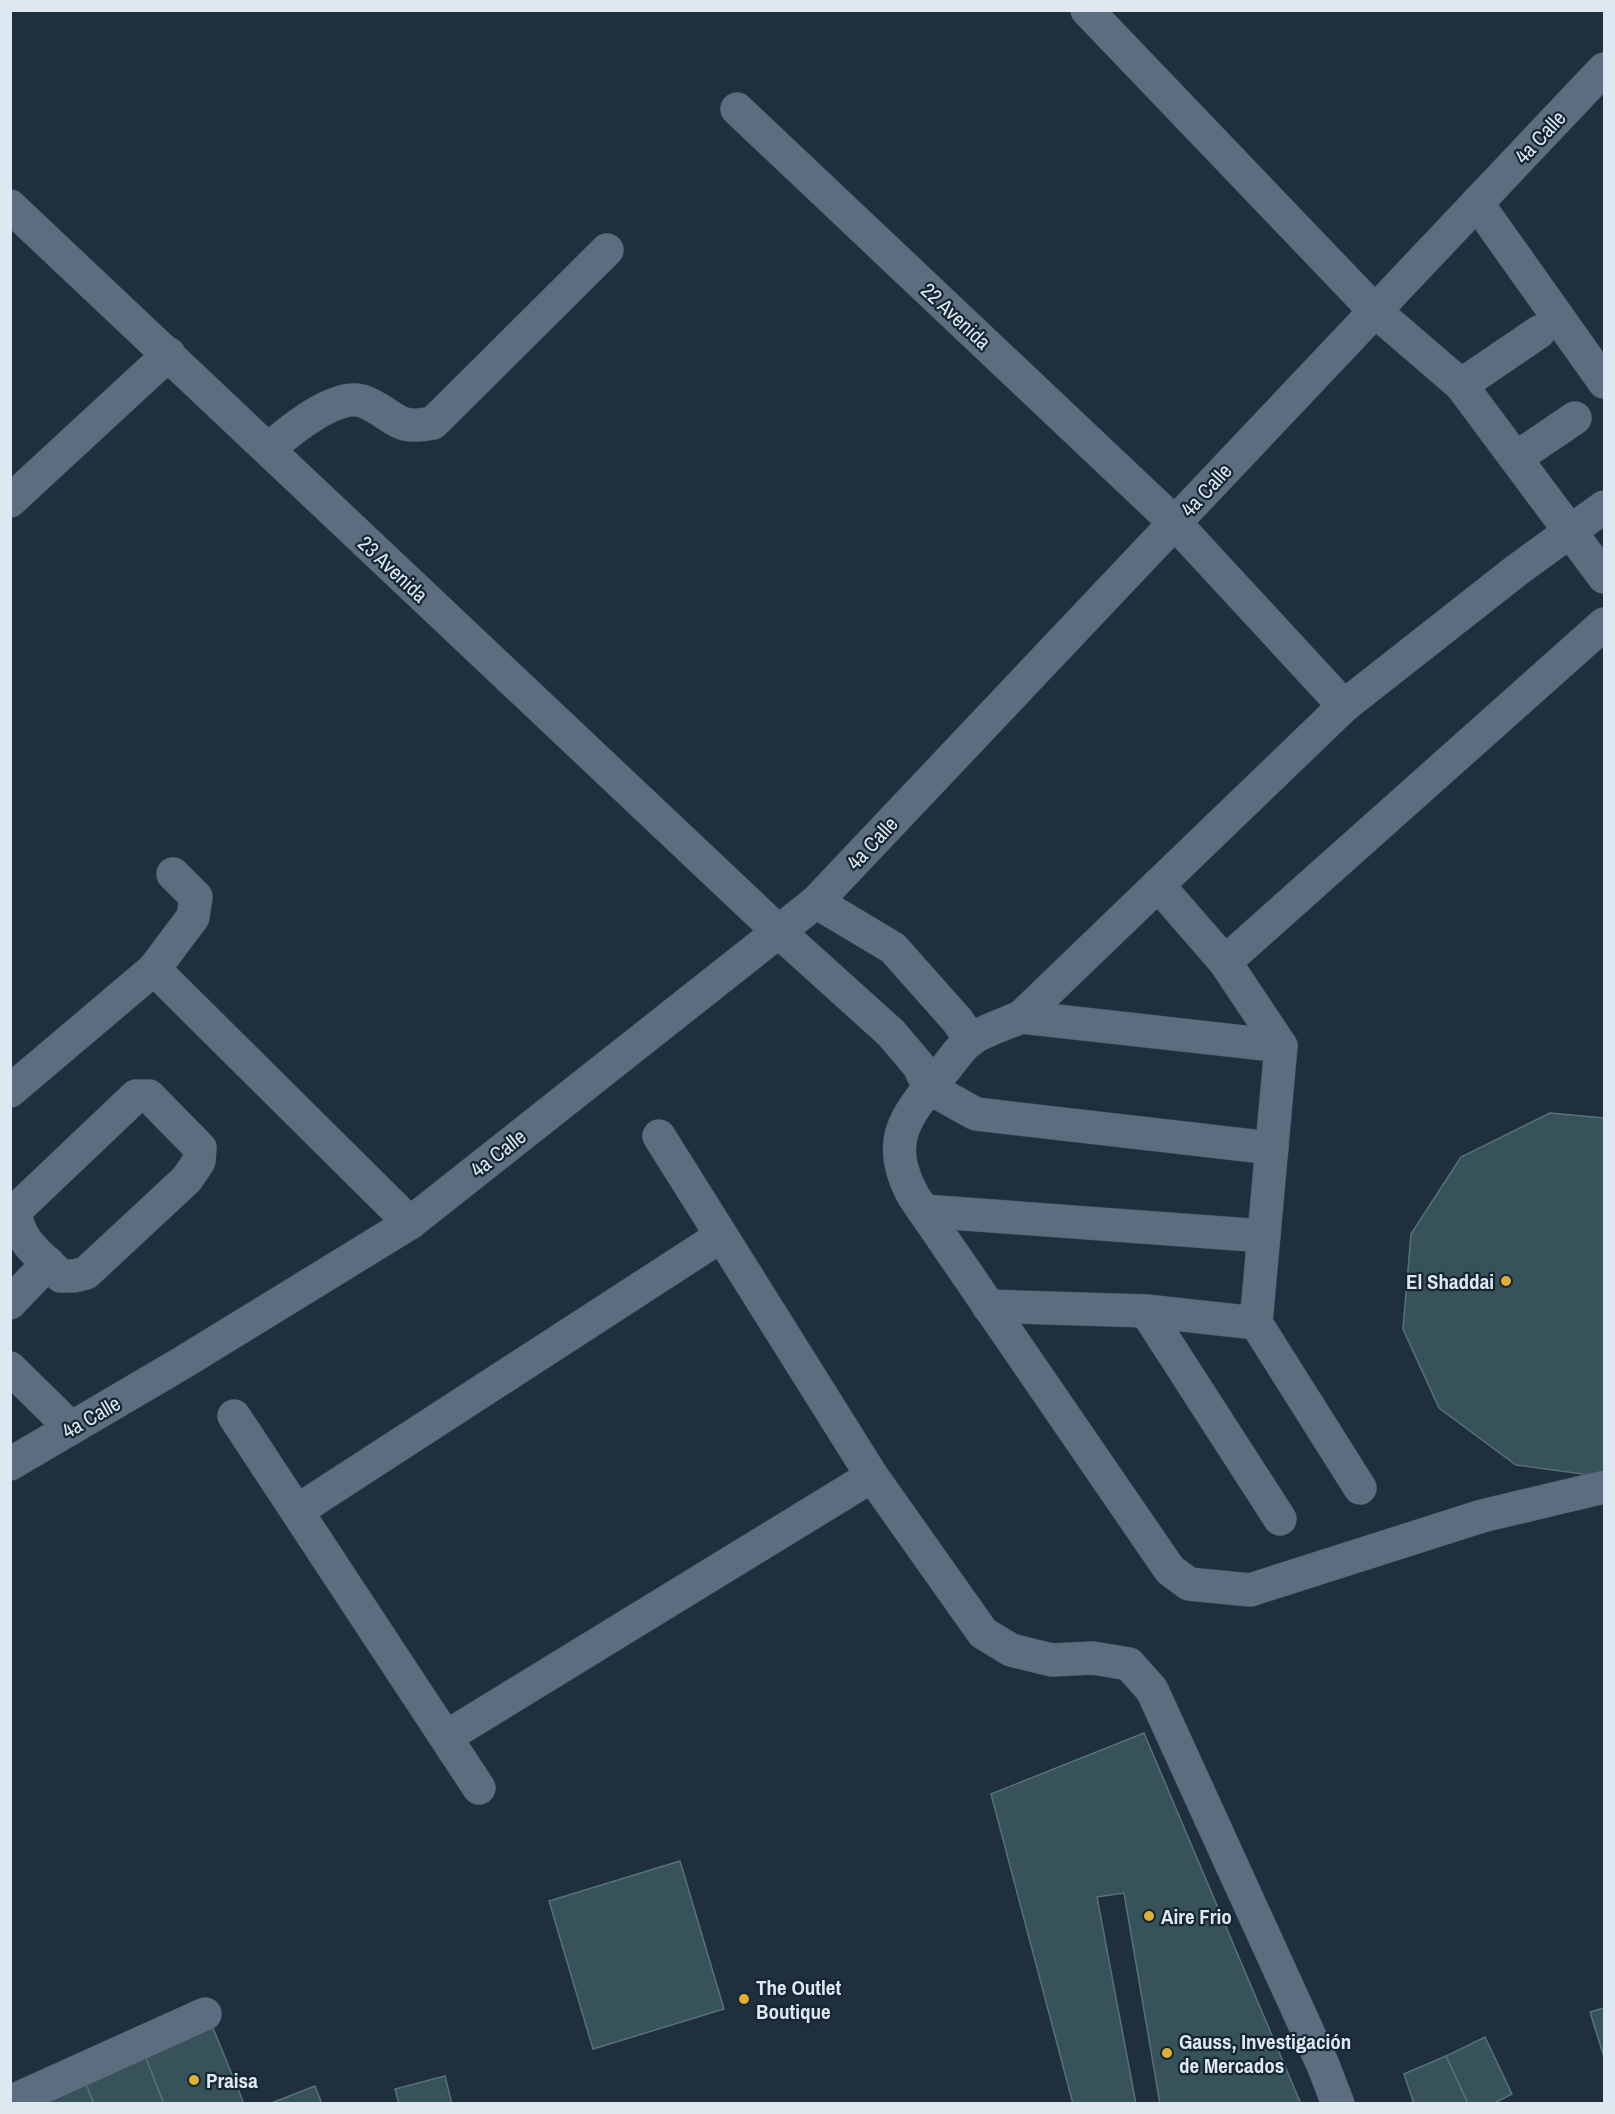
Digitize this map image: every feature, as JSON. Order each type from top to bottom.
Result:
[{"type":"street","points":[[1087,10],[1375,311],[1461,385],[1605,577]]},
{"type":"street","name":"4a Calle","points":[[10,1464],[182,1364],[410,1223],[816,902],[1605,69]]},
{"type":"street","name":"22 Avenida","points":[[738,109],[1175,523],[1344,706]]},
{"type":"street","points":[[1477,203],[1605,382]]},
{"type":"street","name":"23 Avenida","points":[[16,222],[169,354],[359,537],[778,931],[891,1033],[919,1066],[929,1088]]},
{"type":"street","points":[[269,449],[290,430],[338,402],[364,401],[400,424],[417,426],[433,423],[607,250]]},
{"type":"street","points":[[1461,385],[1539,332]]},
{"type":"street","points":[[10,501],[169,354]]},
{"type":"street","points":[[1516,458],[1575,418]]},
{"type":"street","points":[[1605,507],[1517,570],[1344,706],[1021,1017],[971,1040],[908,1116],[902,1132],[900,1149],[901,1166],[906,1182],[924,1211],[1170,1570],[1189,1584],[1250,1590],[1482,1515],[1605,1487]]},
{"type":"street","points":[[1225,962],[1605,624]]},
{"type":"street","points":[[10,1091],[154,969],[193,917],[196,897],[173,874]]},
{"type":"street","points":[[1158,885],[1225,962],[1281,1046],[1256,1323],[1360,1488]]},
{"type":"street","points":[[816,902],[893,948],[957,1020],[971,1040]]},
{"type":"street","points":[[154,969],[410,1223]]},
{"type":"street","points":[[1021,1017],[1281,1046]]},
{"type":"street","points":[[929,1088],[976,1114],[1272,1148]]},
{"type":"street","points":[[136,1096],[149,1096],[200,1148],[199,1161],[187,1179],[86,1273],[61,1276],[48,1263],[24,1239],[17,1227],[15,1211],[136,1096]]},
{"type":"street","points":[[659,1136],[872,1476],[982,1633],[1011,1650],[1052,1660],[1093,1658],[1129,1664],[1152,1690],[1323,2065],[1338,2103]]},
{"type":"street","points":[[924,1211],[1263,1236]]},
{"type":"street","points":[[297,1511],[721,1236]]},
{"type":"street","points":[[10,1303],[48,1263]]},
{"type":"street","points":[[988,1306],[1146,1311],[1256,1323]]},
{"type":"street","points":[[1146,1311],[1280,1519]]},
{"type":"street","points":[[10,1368],[71,1428]]},
{"type":"street","points":[[234,1416],[479,1788]]},
{"type":"street","points":[[446,1737],[872,1476]]},
{"type":"street","points":[[10,2102],[205,2014]]},
{"type":"building","name":"El Shaddai","points":[[1550,1113],[1604,1118],[1604,1477],[1516,1465],[1439,1408],[1403,1329],[1411,1234],[1461,1157]]},
{"type":"building","points":[[1144,1733],[1301,2104],[1160,2104],[1124,1893],[1097,1897],[1136,2104],[1073,2104],[991,1794]]},
{"type":"building","points":[[680,1861],[724,2009],[593,2049],[549,1901]]},
{"type":"building","points":[[1604,2008],[1604,2057],[1590,2012]]},
{"type":"building","name":"Praisa","points":[[213,2028],[244,2104],[164,2104],[145,2056]]},
{"type":"building","points":[[1485,2037],[1512,2094],[1493,2104],[1468,2104],[1446,2056]]},
{"type":"building","points":[[145,2056],[164,2104],[94,2104],[85,2082]]},
{"type":"building","points":[[1446,2056],[1468,2104],[1414,2104],[1404,2074]]},
{"type":"building","points":[[445,2076],[452,2104],[399,2104],[395,2089]]},
{"type":"building","points":[[85,2082],[94,2104],[39,2104]]},
{"type":"building","points":[[315,2086],[322,2104],[269,2104]]},
{"type":"place","name":"El Shaddai","points":[[1506,1281]]},
{"type":"place","name":"Aire Frio","points":[[1149,1916]]},
{"type":"place","name":"The Outlet Boutique","points":[[744,1999]]},
{"type":"place","name":"Gauss, Investigación de Mercados","points":[[1167,2053]]},
{"type":"place","name":"Praisa","points":[[194,2080]]}]
